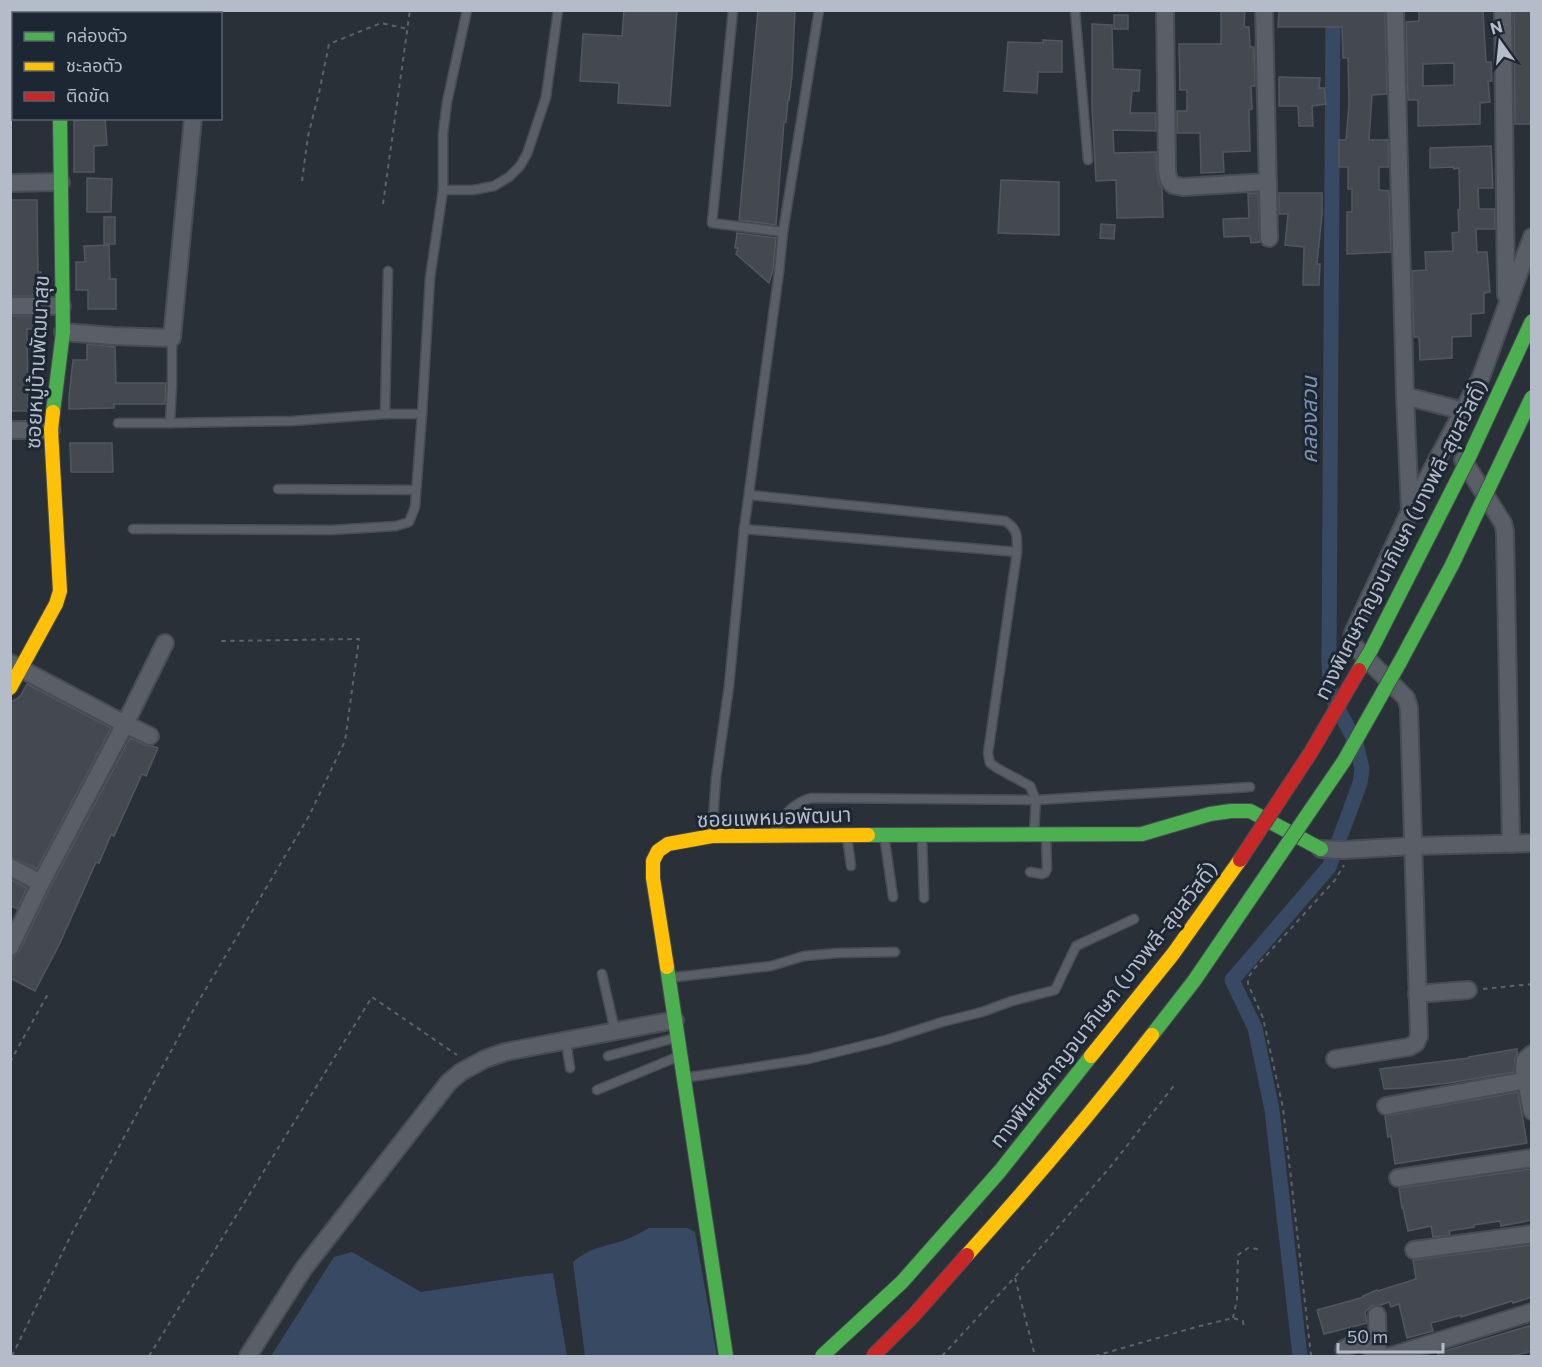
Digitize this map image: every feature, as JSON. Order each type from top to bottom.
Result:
[{"type":"main road","name":"ซอยหมู่บ้านพัฒนาสุข","points":[[10,688],[15,666],[56,604],[60,591],[51,430],[63,332],[60,120]]},
{"type":"main road","name":"ทางพิเศษกาญจนาภิเษก (บางพลี-สุขสวัสดิ์)","points":[[822,1356],[902,1282],[1000,1171],[1173,954],[1231,874],[1311,752],[1371,650],[1470,455],[1532,321]]},
{"type":"main road","points":[[873,1356],[914,1316],[1016,1201],[1110,1089],[1194,981],[1344,761],[1452,565],[1532,397]]},
{"type":"main road","name":"ซอยแพหมอพัฒนา","points":[[726,1356],[652,878],[653,861],[658,851],[668,844],[712,836],[1142,834],[1231,810],[1250,811],[1321,849]]},
{"type":"street","points":[[1165,10],[1167,172],[1169,180],[1173,185],[1183,187],[1268,182]]},
{"type":"street","points":[[1264,10],[1269,238]]},
{"type":"street","points":[[1395,10],[1410,511]]},
{"type":"street","points":[[1503,10],[1506,308]]},
{"type":"street","points":[[63,332],[172,338],[193,120]]},
{"type":"street","points":[[10,183],[61,182]]},
{"type":"street","points":[[1335,1059],[1409,1047],[1416,1043],[1419,1036],[1414,846],[1409,717],[1406,698],[1354,646],[1353,633],[1410,511],[1482,377],[1532,237]]},
{"type":"street","points":[[10,306],[62,306]]},
{"type":"street","points":[[1405,396],[1464,411]]},
{"type":"street","points":[[10,430],[51,430]]},
{"type":"street","points":[[1449,439],[1503,523],[1505,531],[1512,844]]},
{"type":"street","points":[[10,947],[165,643]]},
{"type":"street","points":[[15,666],[150,736]]},
{"type":"street","points":[[1321,849],[1532,843]]},
{"type":"street","points":[[10,867],[41,883]]},
{"type":"street","points":[[1418,994],[1468,990]]},
{"type":"street","points":[[248,1356],[304,1268],[449,1082],[461,1072],[485,1059],[505,1052],[675,1020]]},
{"type":"street","points":[[1532,1054],[1525,1060],[1524,1070],[1532,1111]]},
{"type":"street","points":[[1386,1106],[1527,1080]]},
{"type":"street","points":[[1398,1178],[1532,1158]]},
{"type":"street","points":[[1414,1250],[1532,1234]]},
{"type":"street","points":[[1391,1356],[1532,1312]]},
{"type":"street","points":[[1377,1315],[1378,1356]]},
{"type":"street","points":[[1344,1349],[1359,1343],[1365,1344],[1378,1356],[1383,1356]]},
{"type":"lane","points":[[133,529],[331,530],[396,526],[409,522],[415,507],[429,278],[443,190],[443,134],[447,102],[468,10]]},
{"type":"lane","points":[[443,190],[473,190],[494,186],[509,177],[520,166],[527,154],[546,97],[558,10]]},
{"type":"lane","points":[[733,10],[712,223],[783,232]]},
{"type":"lane","points":[[712,836],[716,778],[729,686],[744,529],[780,272],[783,232],[819,10]]},
{"type":"lane","points":[[1075,10],[1088,160]]},
{"type":"lane","points":[[385,414],[388,271]]},
{"type":"lane","points":[[170,423],[172,338]]},
{"type":"lane","points":[[118,423],[292,421],[385,414],[422,414]]},
{"type":"lane","points":[[278,489],[416,490]]},
{"type":"lane","points":[[749,495],[1005,521],[1013,526],[1017,534],[1017,552],[988,753],[990,763],[1030,786],[1036,800],[1047,869],[1042,874],[1030,872]]},
{"type":"lane","points":[[744,529],[1017,552]]},
{"type":"lane","points":[[771,835],[799,801],[811,798],[1036,800],[1250,787]]},
{"type":"lane","points":[[846,834],[851,866]]},
{"type":"lane","points":[[884,834],[893,897]]},
{"type":"lane","points":[[922,834],[924,898]]},
{"type":"lane","points":[[608,1056],[678,1038],[684,1078],[808,1059],[885,1040],[1055,990],[1076,946],[1134,919]]},
{"type":"lane","points":[[668,978],[771,966],[804,956],[895,952]]},
{"type":"lane","points":[[602,974],[615,1031]]},
{"type":"lane","points":[[566,1041],[570,1068]]},
{"type":"lane","points":[[597,1090],[680,1056]]},
{"type":"path","points":[[383,204],[410,10]]},
{"type":"path","points":[[302,181],[308,136],[329,44],[381,23],[408,29]]},
{"type":"path","points":[[12,1356],[72,1233],[195,1007],[309,816],[345,741],[359,639],[220,641]]},
{"type":"path","points":[[1311,1356],[1283,1108],[1263,1018],[1250,990],[1248,978],[1335,880],[1342,869],[1345,849]]},
{"type":"path","points":[[1468,990],[1532,984]]},
{"type":"path","points":[[10,1062],[49,992]]},
{"type":"path","points":[[149,1356],[372,997],[472,1066]]},
{"type":"path","points":[[942,1356],[1015,1277],[1111,1166],[1176,1083]]},
{"type":"path","points":[[1233,1318],[1237,1299],[1238,1255],[1248,1248],[1259,1249]]},
{"type":"path","points":[[1015,1277],[1035,1356]]},
{"type":"path","points":[[1095,1356],[1233,1318],[1243,1321],[1244,1329]]},
{"type":"water","points":[[649,1228],[687,1228],[695,1232],[717,1356],[585,1356],[573,1262],[591,1251],[625,1240]]},
{"type":"water","points":[[352,1252],[421,1292],[553,1273],[567,1356],[271,1356],[334,1257]]},
{"type":"building","points":[[624,10],[677,10],[670,106],[618,103],[619,83],[580,81],[583,34],[622,36]]},
{"type":"building","points":[[758,10],[795,10],[792,76],[786,122],[784,122],[776,225],[739,220]]},
{"type":"building","points":[[1221,10],[1245,10],[1244,27],[1249,27],[1250,47],[1254,47],[1255,86],[1251,86],[1252,109],[1249,110],[1250,151],[1223,152],[1224,172],[1201,173],[1200,133],[1177,133],[1177,111],[1187,111],[1187,90],[1180,90],[1179,44],[1221,44]]},
{"type":"building","points":[[1279,10],[1385,10],[1387,94],[1372,95],[1369,140],[1388,140],[1389,167],[1379,167],[1379,190],[1389,191],[1391,252],[1347,254],[1347,212],[1352,212],[1352,189],[1348,189],[1348,167],[1339,167],[1339,140],[1346,140],[1349,104],[1348,58],[1343,58],[1342,27],[1278,27]]},
{"type":"building","points":[[1419,10],[1483,10],[1486,62],[1491,62],[1492,81],[1488,81],[1490,102],[1480,103],[1480,124],[1418,126],[1418,100],[1408,100],[1406,22],[1419,21]],"holes":[[[1454,63],[1454,85],[1423,86],[1423,64]]]},
{"type":"building","points":[[1514,10],[1531,10],[1532,124],[1515,124]]},
{"type":"building","points":[[1114,15],[1128,15],[1128,29],[1114,29]]},
{"type":"building","points":[[1092,24],[1112,25],[1113,69],[1140,70],[1139,91],[1132,91],[1130,113],[1156,113],[1156,131],[1113,130],[1114,153],[1156,152],[1157,174],[1162,188],[1163,217],[1117,218],[1116,180],[1096,181],[1092,107]]},
{"type":"building","points":[[1043,40],[1062,41],[1062,72],[1038,72],[1037,93],[1004,91],[1008,42],[1043,43]]},
{"type":"building","points":[[1279,77],[1320,78],[1319,88],[1324,88],[1326,104],[1312,106],[1313,126],[1299,126],[1298,106],[1279,106]]},
{"type":"building","points":[[105,120],[107,145],[94,146],[94,172],[74,172],[74,121]]},
{"type":"building","points":[[1491,146],[1493,188],[1478,188],[1479,209],[1495,209],[1495,229],[1476,229],[1477,252],[1487,252],[1490,292],[1484,293],[1484,313],[1471,314],[1471,336],[1452,337],[1452,358],[1420,360],[1419,337],[1414,337],[1412,271],[1426,270],[1425,252],[1453,251],[1452,233],[1459,232],[1459,168],[1430,168],[1430,148]]},
{"type":"building","points":[[87,178],[112,179],[111,212],[87,212]]},
{"type":"building","points":[[1001,180],[1059,182],[1059,235],[998,233]]},
{"type":"building","points":[[1258,193],[1260,242],[1251,243],[1250,236],[1224,237],[1223,219],[1249,218],[1248,194]]},
{"type":"building","points":[[1279,193],[1322,193],[1317,264],[1320,264],[1319,285],[1303,285],[1304,247],[1285,245],[1288,214],[1279,214]]},
{"type":"building","points":[[10,200],[37,200],[38,272],[41,272],[39,296],[10,296]]},
{"type":"building","points":[[104,217],[115,217],[115,244],[104,244]]},
{"type":"building","points":[[1101,224],[1115,225],[1114,239],[1100,238]]},
{"type":"building","points":[[737,233],[776,238],[773,269],[769,283],[736,254]]},
{"type":"building","points":[[109,245],[110,279],[116,279],[116,309],[88,309],[88,290],[76,290],[76,262],[85,262],[84,246]]},
{"type":"building","points":[[10,316],[43,316],[43,329],[27,329],[28,411],[10,411]]},
{"type":"building","points":[[87,344],[115,347],[116,383],[166,383],[165,404],[114,404],[114,408],[69,409],[73,360],[87,360]]},
{"type":"building","points":[[70,443],[112,443],[113,472],[71,472]]},
{"type":"building","points":[[27,684],[111,728],[37,869],[10,857],[10,704],[21,695]]},
{"type":"building","points":[[130,738],[158,748],[146,776],[142,774],[114,836],[111,835],[99,863],[96,862],[60,943],[35,991],[10,978],[10,964],[19,952],[50,888]]},
{"type":"building","points":[[10,879],[27,888],[17,909],[10,905]]},
{"type":"building","points":[[1517,1049],[1514,1072],[1449,1083],[1384,1089],[1380,1069],[1469,1058]]},
{"type":"building","points":[[1518,1092],[1527,1143],[1395,1164],[1385,1116]]},
{"type":"building","points":[[1531,1169],[1532,1220],[1501,1226],[1500,1221],[1474,1225],[1474,1227],[1449,1231],[1450,1235],[1433,1237],[1431,1226],[1408,1231],[1399,1188]]},
{"type":"building","points":[[1532,1245],[1532,1297],[1431,1323],[1433,1331],[1407,1338],[1399,1304],[1391,1307],[1389,1302],[1372,1306],[1365,1312],[1367,1323],[1324,1334],[1317,1310],[1416,1279],[1413,1260]]},
{"type":"building","points":[[1532,1325],[1532,1351],[1513,1356],[1438,1356],[1438,1353]]},
{"type":"waterway","name":"คลองสวน","points":[[1300,1356],[1272,1110],[1255,1028],[1232,980],[1329,867],[1360,783],[1362,769],[1356,743],[1331,695],[1329,662],[1333,10]]},
{"type":"traffic: fast","points":[[53,412],[63,332],[60,120]]},
{"type":"traffic: fast","points":[[1359,670],[1470,455],[1532,321]]},
{"type":"traffic: fast","points":[[1152,1035],[1194,981],[1344,761],[1452,565],[1532,397]]},
{"type":"traffic: fast","points":[[868,835],[1142,834],[1210,814],[1250,811],[1321,849]]},
{"type":"traffic: fast","points":[[667,967],[726,1356]]},
{"type":"traffic: fast","points":[[822,1356],[902,1282],[1000,1171],[1091,1056]]},
{"type":"traffic: slow","points":[[10,688],[56,604],[60,591],[51,430],[53,412]]},
{"type":"traffic: slow","points":[[667,967],[653,878],[653,861],[658,851],[668,844],[712,836],[868,835]]},
{"type":"traffic: slow","points":[[1091,1056],[1173,954],[1240,860]]},
{"type":"traffic: slow","points":[[967,1255],[1061,1147],[1152,1035]]},
{"type":"traffic: jam","points":[[1240,860],[1311,752],[1359,670]]},
{"type":"traffic: jam","points":[[873,1356],[914,1315],[967,1255]]}]
